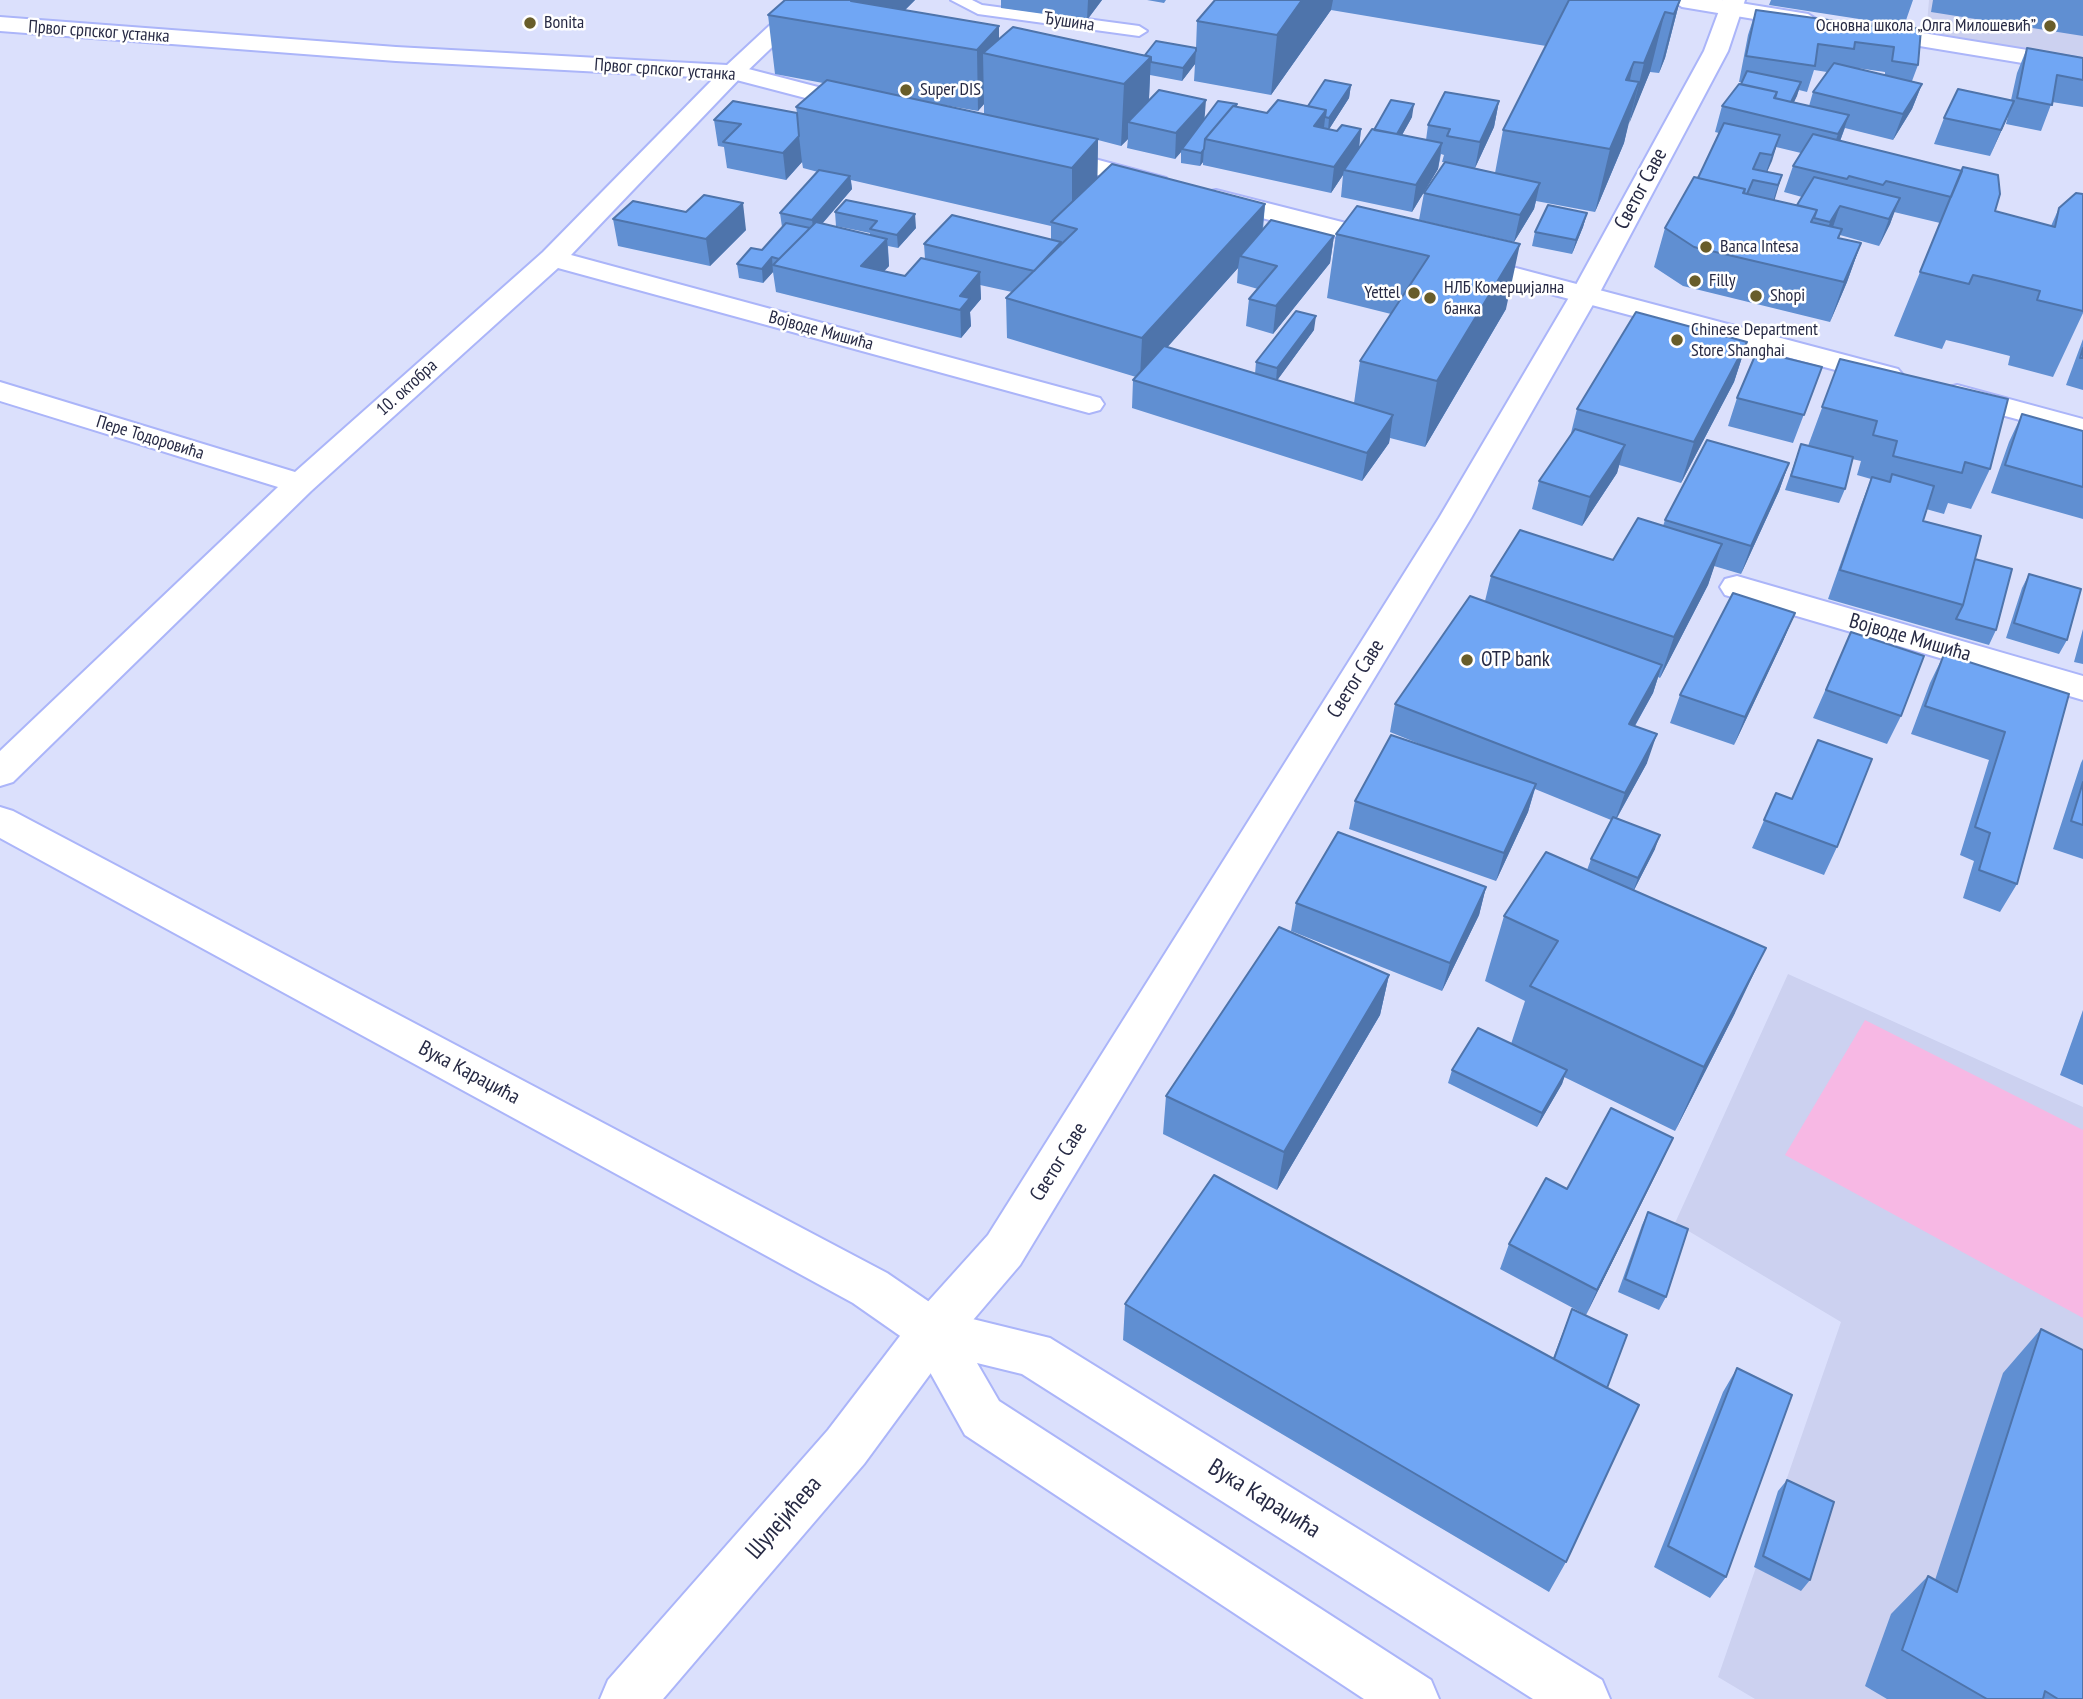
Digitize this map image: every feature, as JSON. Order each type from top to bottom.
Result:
[{"type":"street","points":[[4,27],[24,0]]},
{"type":"street","name":"10. октобра","points":[[0,773],[300,484],[553,258],[733,72],[810,0]]},
{"type":"street","points":[[1682,0],[1733,4],[1833,25],[2083,66]]},
{"type":"street","name":"Светог Саве","points":[[933,1331],[1004,1250],[1455,518],[1586,294],[1716,51],[1733,4]]},
{"type":"street","name":"Првог српског устанка","points":[[4,27],[396,54],[733,72],[882,111]]},
{"type":"street","points":[[1017,146],[1409,248]]},
{"type":"street","points":[[1437,255],[2083,428]]},
{"type":"street","name":"Војводе Мишића","points":[[553,258],[1089,404]]},
{"type":"street","name":"Пере Тодоровића","points":[[0,391],[300,484]]},
{"type":"street","name":"Војводе Мишића","points":[[1737,587],[2083,688]]},
{"type":"street","name":"Вука Караџића","points":[[0,821],[870,1288],[933,1331],[1033,1354],[1583,1699]]},
{"type":"street","name":"Вука Караџића","points":[[933,1331],[982,1418],[1412,1699]]},
{"type":"street","name":"Шулејићева","points":[[626,1699],[846,1447],[933,1331]]},
{"type":"lane","name":"Ђушина","points":[[959,0],[978,9],[1139,32]]},
{"type":"shaded area","points":[[1929,0],[2083,0],[2083,58],[1926,34]]},
{"type":"shaded area","points":[[1788,974],[2083,1107],[2083,1699],[1755,1699],[1718,1677],[1841,1322],[1675,1223]]},
{"type":"shaded area","points":[[1865,1020],[2083,1130],[2083,1318],[1785,1155]]},
{"type":"building","points":[[785,0],[852,0],[999,26],[977,50],[768,15]]},
{"type":"building","points":[[1215,0],[1302,0],[1277,35],[1197,21]]},
{"type":"building","points":[[1569,0],[1680,0],[1674,14],[1665,12],[1644,63],[1634,62],[1626,80],[1639,82],[1610,149],[1503,130]]},
{"type":"building","points":[[1756,10],[1872,26],[1873,23],[1921,29],[1918,65],[1892,61],[1894,47],[1855,42],[1854,49],[1818,44],[1815,66],[1746,56]]},
{"type":"building","points":[[1013,27],[1151,57],[1124,84],[983,53]]},
{"type":"building","points":[[1156,41],[1196,48],[1196,51],[1183,68],[1151,62],[1151,57],[1145,55]]},
{"type":"building","points":[[2027,48],[2083,58],[2083,80],[2057,75],[2052,105],[2017,98]]},
{"type":"building","points":[[1834,63],[1922,84],[1903,114],[1813,92]]},
{"type":"building","points":[[1747,71],[1801,82],[1791,102],[1775,98],[1777,92],[1741,84]]},
{"type":"building","points":[[827,80],[1098,139],[1072,168],[796,107]]},
{"type":"building","points":[[1325,80],[1351,85],[1329,118],[1325,117],[1326,110],[1308,106]]},
{"type":"building","points":[[1739,84],[1777,92],[1774,98],[1849,115],[1838,134],[1722,106]]},
{"type":"building","points":[[1958,89],[2014,101],[2001,130],[1944,118]]},
{"type":"building","points":[[1159,90],[1206,100],[1176,133],[1128,122]]},
{"type":"building","points":[[1445,92],[1499,101],[1480,142],[1447,136],[1450,129],[1428,125]]},
{"type":"building","points":[[1278,100],[1326,110],[1314,126],[1337,131],[1342,125],[1361,129],[1334,167],[1205,139],[1233,106],[1267,113]]},
{"type":"building","points":[[1391,100],[1414,104],[1397,134],[1374,130]]},
{"type":"building","points":[[733,101],[797,113],[799,136],[783,153],[723,142],[741,124],[714,120]]},
{"type":"building","points":[[1218,101],[1237,104],[1205,139],[1201,153],[1182,149]]},
{"type":"building","points":[[1724,123],[1780,135],[1772,155],[1760,153],[1753,169],[1782,175],[1778,185],[1753,180],[1747,194],[1744,193],[1745,189],[1698,178]]},
{"type":"building","points":[[1372,129],[1442,143],[1416,185],[1344,170]]},
{"type":"building","points":[[1813,134],[1962,171],[1951,197],[1886,181],[1883,185],[1793,166]]},
{"type":"building","points":[[1445,162],[1540,183],[1520,215],[1424,193]]},
{"type":"building","points":[[1112,164],[1265,204],[1142,338],[1006,298],[1077,229],[1051,222]]},
{"type":"building","points":[[1963,167],[1998,175],[2000,194],[1995,211],[2055,227],[2059,208],[2076,193],[2083,194],[2083,311],[2037,300],[2040,291],[1991,279],[1973,275],[1969,284],[1920,272]]},
{"type":"building","points":[[819,170],[850,176],[812,220],[780,213]]},
{"type":"building","points":[[1694,177],[1745,189],[1743,193],[1817,210],[1811,222],[1842,229],[1838,238],[1861,243],[1844,282],[1694,247],[1665,228]]},
{"type":"building","points":[[1814,177],[1900,198],[1889,219],[1840,206],[1830,222],[1814,218],[1817,210],[1797,205]]},
{"type":"building","points":[[704,195],[743,203],[706,239],[613,219],[633,201],[686,212]]},
{"type":"building","points":[[846,200],[915,214],[897,235],[870,229],[877,221],[835,212]]},
{"type":"building","points":[[1548,205],[1587,213],[1576,240],[1535,232]]},
{"type":"building","points":[[1357,206],[1520,244],[1437,381],[1360,361],[1429,256],[1336,234]]},
{"type":"building","points":[[952,215],[1061,242],[1034,271],[924,244]]},
{"type":"building","points":[[1271,220],[1334,236],[1276,306],[1249,299],[1277,266],[1240,256]]},
{"type":"building","points":[[816,222],[887,239],[861,266],[905,276],[921,258],[980,272],[960,296],[970,298],[960,310],[773,265]]},
{"type":"building","points":[[786,223],[810,228],[779,259],[772,257],[762,269],[737,264],[751,248],[762,250]]},
{"type":"building","points":[[1296,311],[1316,316],[1277,368],[1256,362]]},
{"type":"building","points":[[1636,312],[1747,342],[1694,442],[1577,409]]},
{"type":"building","points":[[1164,346],[1393,415],[1367,453],[1133,380]]},
{"type":"building","points":[[1757,351],[1822,367],[1804,415],[1737,398]]},
{"type":"building","points":[[1840,359],[2008,399],[1990,469],[1965,462],[1962,473],[1893,456],[1897,441],[1873,435],[1877,421],[1822,407]]},
{"type":"building","points":[[2022,414],[2083,431],[2083,487],[2005,465]]},
{"type":"building","points":[[1575,429],[1625,445],[1590,497],[1539,481]]},
{"type":"building","points":[[1707,440],[1789,463],[1751,546],[1665,520]]},
{"type":"building","points":[[1801,444],[1853,457],[1845,489],[1791,476]]},
{"type":"building","points":[[1892,474],[1934,486],[1923,521],[1981,536],[1963,605],[1840,570],[1872,477],[1890,482]]},
{"type":"building","points":[[1638,518],[1722,544],[1674,637],[1491,576],[1520,530],[1613,560]]},
{"type":"building","points":[[1975,559],[2012,569],[1996,630],[1956,619],[1963,605]]},
{"type":"building","points":[[2029,574],[2081,589],[2067,640],[2014,623]]},
{"type":"building","points":[[1733,593],[1795,613],[1745,717],[1680,695]]},
{"type":"building","points":[[1470,596],[1662,665],[1629,724],[1657,734],[1625,793],[1395,704]]},
{"type":"building","points":[[1851,632],[1924,656],[1901,716],[1826,690]]},
{"type":"building","points":[[1944,654],[2069,694],[2017,884],[1979,870],[1990,833],[1975,827],[2005,732],[1925,706]]},
{"type":"building","points":[[1391,735],[1536,784],[1504,853],[1355,801]]},
{"type":"building","points":[[1818,740],[1872,759],[1837,847],[1764,820],[1776,793],[1792,799]]},
{"type":"building","points":[[2083,782],[2083,825],[2071,821]]},
{"type":"building","points":[[1613,817],[1660,835],[1638,878],[1591,859]]},
{"type":"building","points":[[1338,832],[1486,887],[1450,963],[1296,903]]},
{"type":"building","points":[[1546,852],[1766,948],[1704,1067],[1530,986],[1558,941],[1504,916]]},
{"type":"building","points":[[1279,927],[1389,975],[1284,1152],[1166,1096]]},
{"type":"building","points":[[1478,1028],[1567,1070],[1542,1113],[1452,1070]]},
{"type":"building","points":[[1611,1108],[1673,1138],[1597,1290],[1509,1244],[1546,1178],[1567,1189]]},
{"type":"building","points":[[1214,1175],[1639,1405],[1566,1562],[1125,1304]]},
{"type":"building","points":[[1648,1212],[1688,1229],[1666,1297],[1625,1279]]},
{"type":"building","points":[[1572,1309],[1627,1335],[1607,1388],[1554,1359]]},
{"type":"building","points":[[2041,1329],[2083,1350],[2083,1699],[2058,1699],[2045,1691],[2043,1699],[1987,1699],[1902,1650],[1928,1576],[1957,1592]]},
{"type":"building","points":[[1737,1368],[1792,1395],[1726,1577],[1668,1546]]},
{"type":"building","points":[[1787,1480],[1834,1502],[1810,1580],[1763,1556]]},
{"type":"place","name":"Bonita","points":[[530,23]]},
{"type":"place","name":"Основна школа „Олга Милошевић”","points":[[2050,26]]},
{"type":"place","name":"Super DIS","points":[[906,90]]},
{"type":"place","name":"Banca Intesa","points":[[1706,247]]},
{"type":"place","name":"Filly","points":[[1695,281]]},
{"type":"place","name":"Yettel","points":[[1414,293]]},
{"type":"place","name":"Shopi","points":[[1756,296]]},
{"type":"place","name":"НЛБ Комерцијална банка","points":[[1430,298]]},
{"type":"place","name":"Chinese Department Store Shanghai","points":[[1677,340]]},
{"type":"place","name":"OTP bank","points":[[1467,660]]}]
